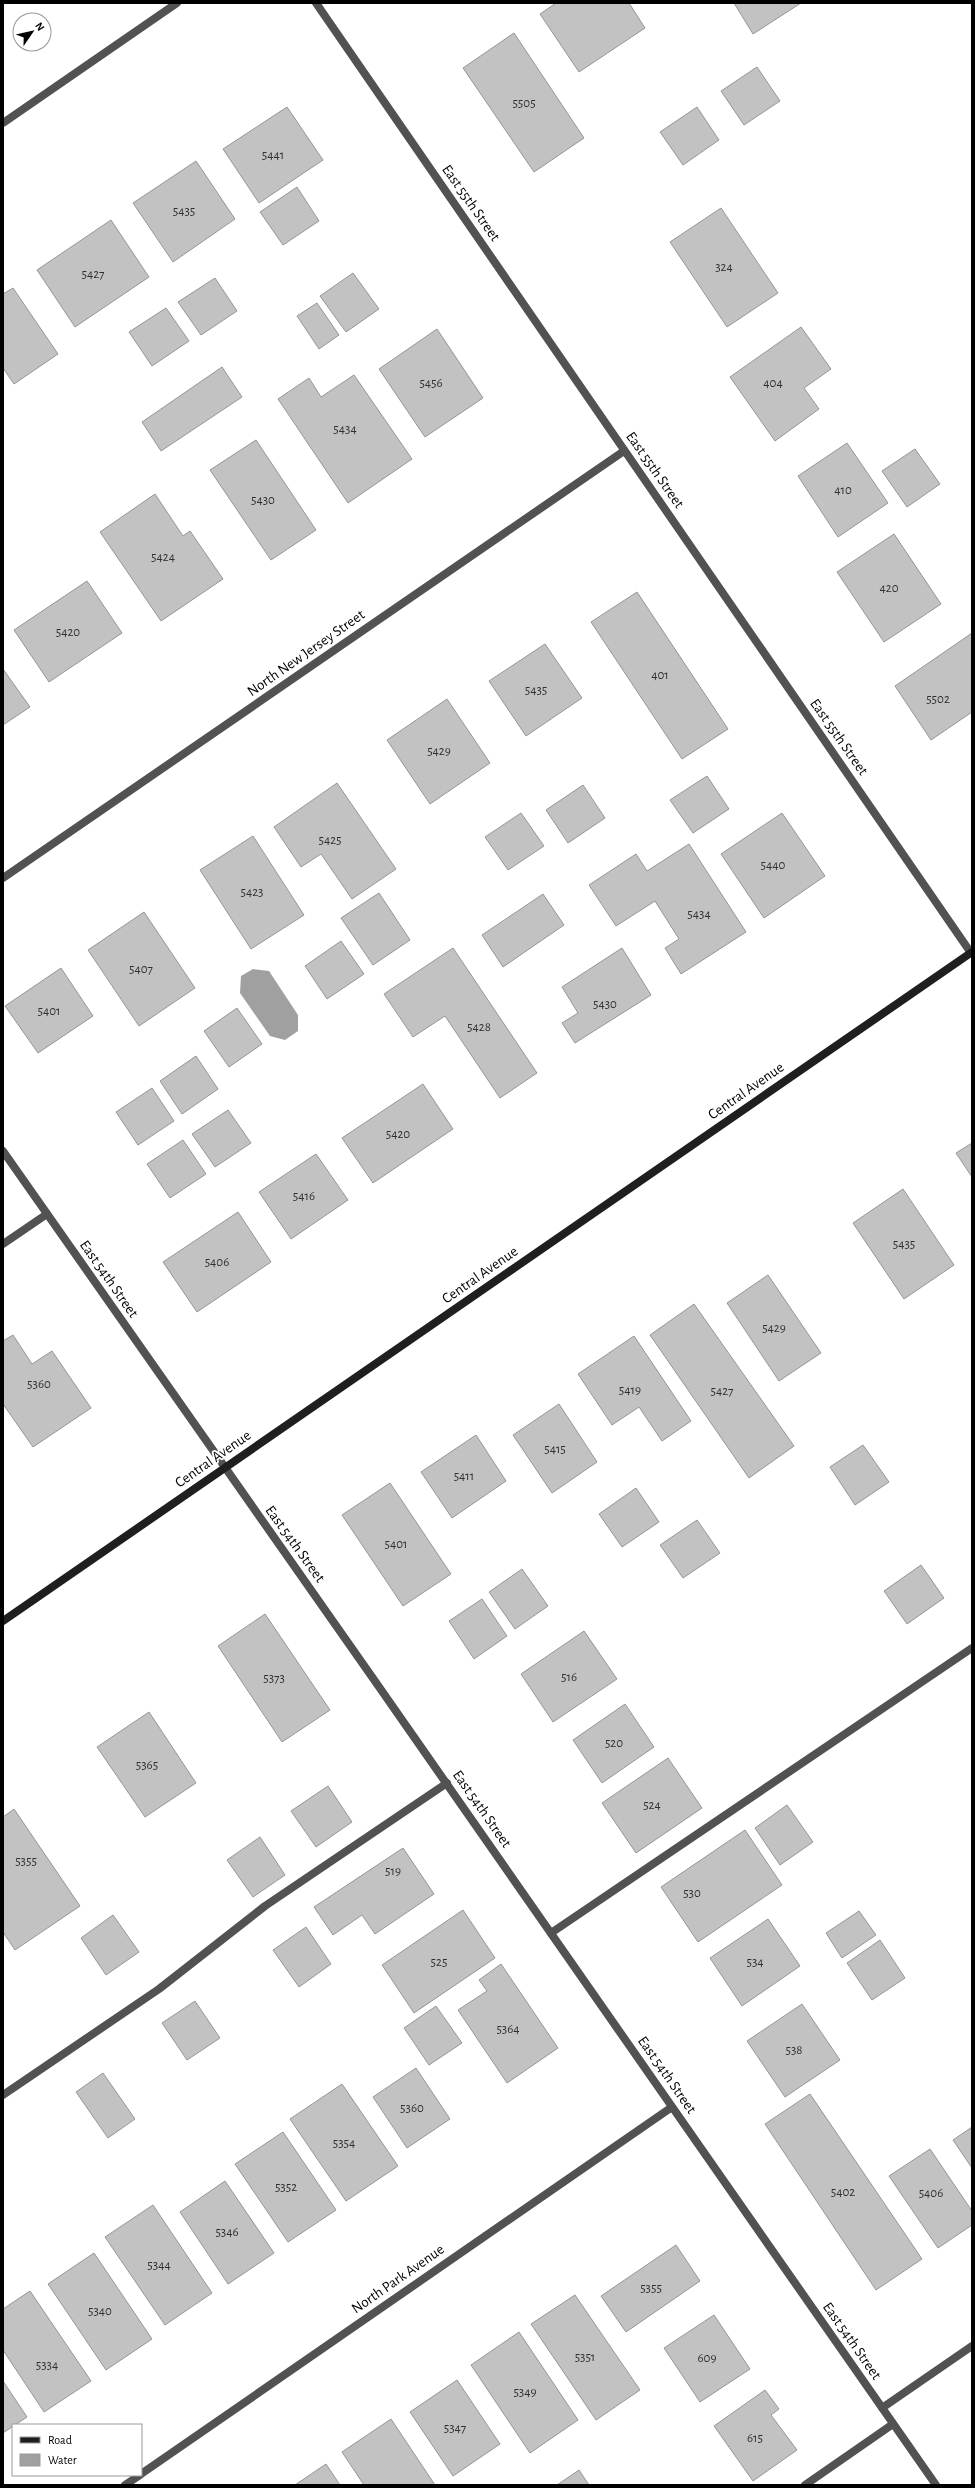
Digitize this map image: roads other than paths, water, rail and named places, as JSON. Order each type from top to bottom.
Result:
[{"type":"main road","name":"Central Avenue","points":[[3,1621],[972,952]]},
{"type":"street","points":[[3,123],[177,3]]},
{"type":"street","name":"East 55th Street","points":[[316,3],[624,451],[972,952]]},
{"type":"street","name":"North New Jersey Street","points":[[3,878],[624,451]]},
{"type":"street","name":"East 54th Street","points":[[3,1151],[224,1469],[447,1783],[936,2485]]},
{"type":"street","points":[[3,1244],[47,1214]]},
{"type":"street","points":[[551,1933],[972,1648]]},
{"type":"street","points":[[3,2095],[159,1989],[265,1906],[447,1783]]},
{"type":"street","name":"North Park Avenue","points":[[142,2474],[672,2107]]},
{"type":"street","points":[[882,2408],[972,2346]]},
{"type":"street","points":[[805,2485],[893,2424]]},
{"type":"street","name":"North Park Avenue","points":[[126,2485],[139,2476]]},
{"type":"water","points":[[253,969],[269,971],[298,1015],[298,1031],[285,1040],[270,1036],[240,993],[241,976]]}]
